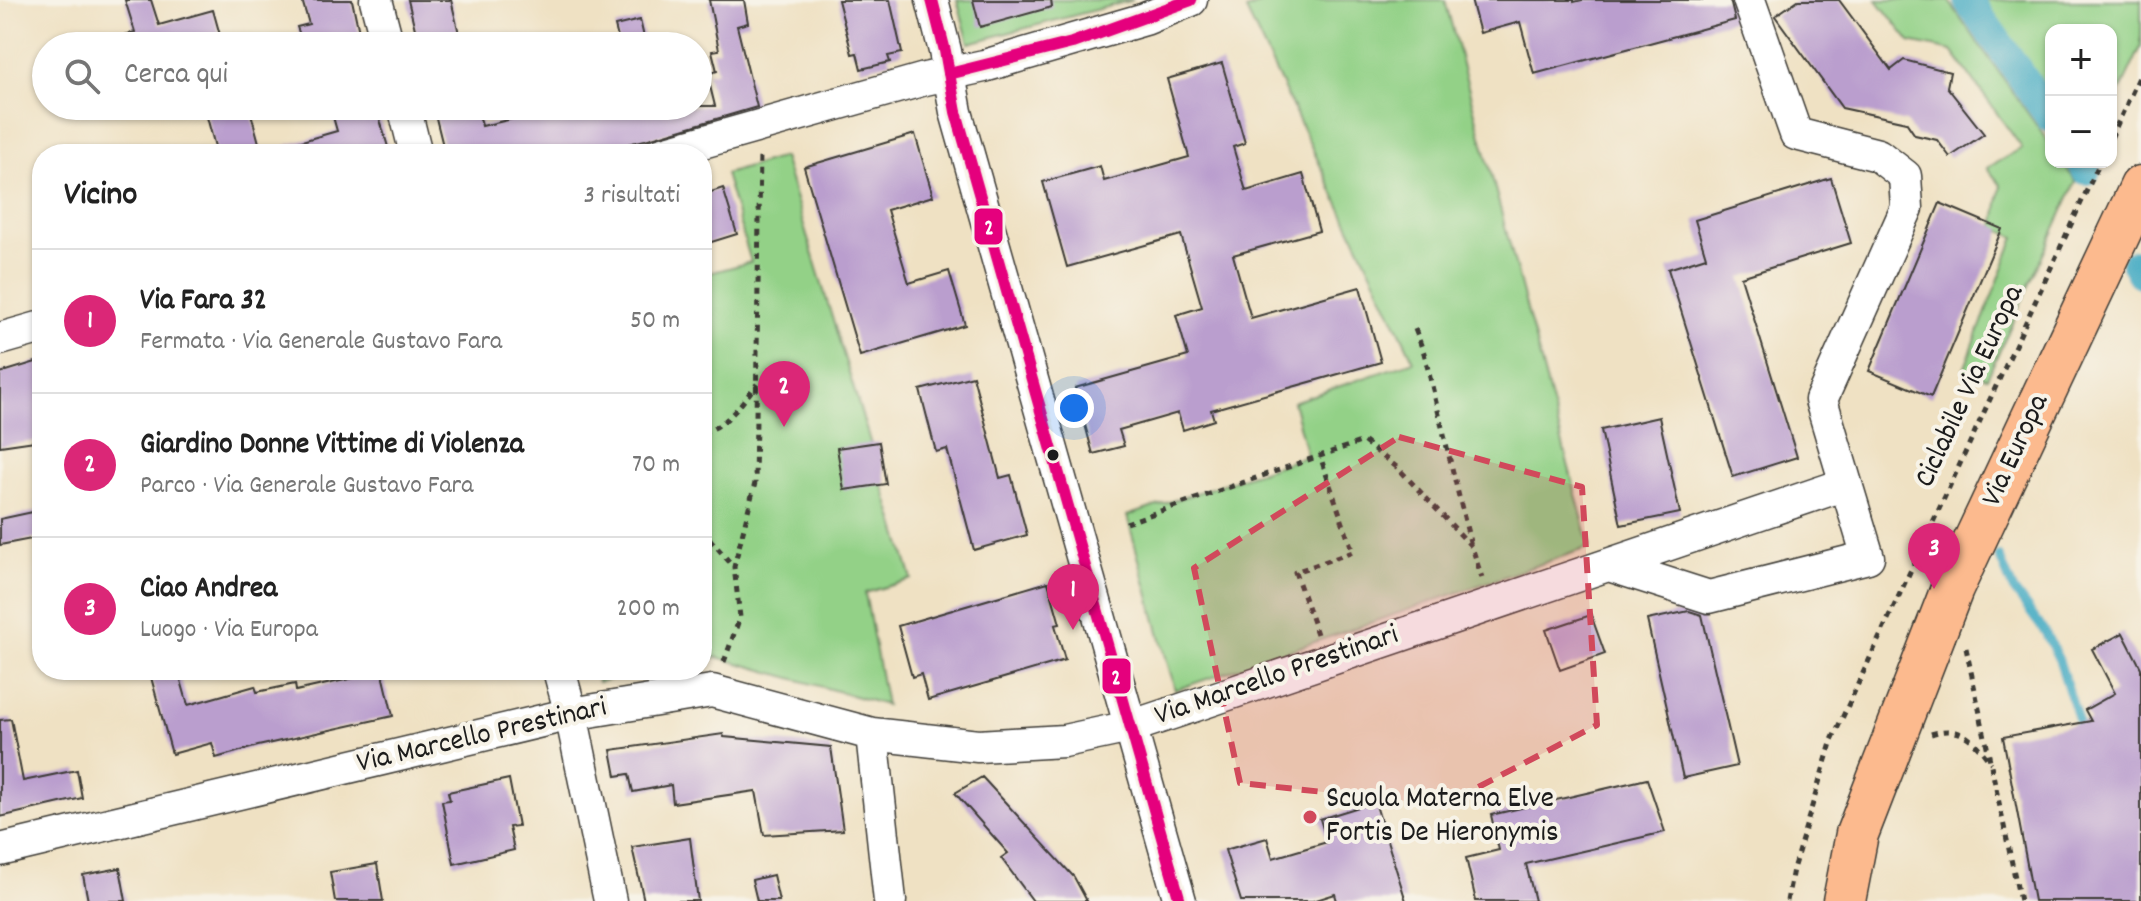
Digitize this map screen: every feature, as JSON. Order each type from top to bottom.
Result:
[{"type":"main road","name":"Via Europa","points":[[1844,901],[1857,834],[1952,589],[2141,187]]},
{"type":"street","points":[[376,0],[384,32]]},
{"type":"street","points":[[932,0],[956,112],[1180,901]]},
{"type":"street","points":[[696,144],[980,68],[1145,19],[1191,0]]},
{"type":"street","points":[[1609,565],[1709,597],[1868,557],[1821,400],[1907,208],[1905,176],[1878,155],[1796,134],[1749,0]]},
{"type":"street","points":[[408,120],[414,144]]},
{"type":"street","points":[[0,339],[32,330]]},
{"type":"street","name":"Via Marcello Prestinari","points":[[0,850],[571,714],[712,691],[872,734],[978,746],[1064,741],[1130,727],[1846,484]]},
{"type":"street","points":[[562,680],[610,901]]},
{"type":"street","points":[[872,734],[890,901]]},
{"type":"path","points":[[2117,125],[2141,73]]},
{"type":"path","points":[[724,662],[740,617],[734,567],[755,483],[760,152]]},
{"type":"path","name":"Ciclabile Via Europa","points":[[1787,901],[1793,869],[1832,740],[2097,168]]},
{"type":"path","points":[[1415,329],[1485,586]]},
{"type":"path","points":[[712,427],[726,420],[758,383]]},
{"type":"path","points":[[1126,523],[1363,441],[1398,468],[1472,547]]},
{"type":"path","points":[[1320,456],[1353,552],[1295,572],[1320,643]]},
{"type":"path","points":[[712,542],[734,567]]},
{"type":"path","points":[[1952,589],[2020,901]]},
{"type":"path","points":[[1886,760],[1915,740],[1943,730],[1971,737],[1993,767]]},
{"type":"highlighted area","points":[[1399,437],[1582,487],[1597,725],[1444,805],[1240,783],[1194,568]]},
{"type":"green space","points":[[957,0],[1133,0],[969,43]]},
{"type":"green space","points":[[1270,0],[1445,0],[1590,547],[1175,690],[1127,516],[1307,456],[1293,402],[1414,361],[1246,10]]},
{"type":"green space","points":[[1877,0],[1948,0],[2045,137],[2045,168],[2066,168],[2076,182],[1987,378],[1964,369],[2015,237],[1994,228],[2001,185],[1987,168],[2022,148],[1952,51],[1910,42]]},
{"type":"green space","points":[[1983,0],[2141,0],[2141,47],[2117,98],[2117,24],[2045,24],[2045,91]]},
{"type":"green space","points":[[783,157],[912,579],[865,593],[886,705],[712,658],[712,272],[751,262],[725,174]]},
{"type":"building","points":[[125,0],[151,0],[159,25],[213,10],[219,32],[135,32]]},
{"type":"building","points":[[302,0],[352,0],[359,32],[299,32],[297,27],[309,24]]},
{"type":"building","points":[[408,0],[451,0],[459,32],[416,32]]},
{"type":"building","points":[[709,0],[744,0],[748,23],[737,26],[757,107],[645,140],[628,144],[442,144],[436,120],[480,120],[482,126],[508,120],[712,120],[712,106],[715,106],[712,72],[717,71],[712,51],[719,50]]},
{"type":"building","points":[[838,0],[890,0],[902,53],[888,56],[890,62],[861,69],[857,53],[852,54]]},
{"type":"building","points":[[973,0],[1051,0],[1052,7],[980,27]]},
{"type":"building","points":[[1471,0],[1730,0],[1735,20],[1534,74],[1520,22],[1480,33]]},
{"type":"building","points":[[1798,0],[1839,0],[1891,70],[1904,60],[1950,72],[1947,87],[1984,134],[1950,157],[1937,140],[1915,135],[1906,122],[1842,108],[1775,16]]},
{"type":"building","points":[[640,20],[643,32],[616,32],[615,26]]},
{"type":"building","points":[[1222,63],[1245,143],[1233,147],[1246,191],[1303,174],[1319,231],[1233,255],[1251,318],[1360,287],[1381,362],[1211,410],[1214,420],[1183,430],[1178,413],[1119,430],[1124,446],[1093,454],[1075,388],[1188,356],[1176,315],[1202,307],[1181,235],[1067,267],[1043,182],[1100,166],[1104,181],[1189,157],[1167,79]]},
{"type":"building","points":[[208,120],[253,120],[259,144],[214,144]]},
{"type":"building","points":[[334,120],[380,120],[387,144],[292,144],[337,131]]},
{"type":"building","points":[[915,134],[933,196],[887,210],[909,283],[949,271],[965,325],[860,356],[804,167]]},
{"type":"building","points":[[1831,178],[1851,243],[1741,277],[1797,457],[1733,477],[1668,269],[1706,257],[1695,220]]},
{"type":"building","points":[[723,188],[737,234],[712,242],[712,192]]},
{"type":"building","points":[[1940,203],[2002,229],[1931,397],[1869,371]]},
{"type":"building","points":[[32,363],[32,441],[0,446],[0,373]]},
{"type":"building","points":[[973,376],[1000,478],[1011,475],[1027,535],[974,550],[947,449],[936,452],[920,390]]},
{"type":"building","points":[[1659,417],[1680,513],[1621,525],[1601,430]]},
{"type":"building","points":[[879,442],[886,484],[844,490],[837,448]]},
{"type":"building","points":[[32,512],[32,539],[0,545],[0,519]]},
{"type":"building","points":[[1048,582],[1060,624],[1055,625],[1065,660],[928,700],[921,674],[912,677],[898,626]]},
{"type":"building","points":[[1689,611],[1702,615],[1737,766],[1683,778],[1647,620]]},
{"type":"building","points":[[1591,615],[1605,654],[1560,670],[1546,630]]},
{"type":"building","points":[[2123,633],[2141,668],[2141,901],[2034,901],[2003,737],[2091,721],[2085,710],[2115,693],[2092,649]]},
{"type":"building","points":[[152,680],[181,680],[188,705],[255,686],[257,692],[295,684],[296,691],[345,680],[384,680],[393,716],[216,758],[212,743],[172,754]]},
{"type":"building","points":[[11,719],[23,781],[77,770],[82,798],[0,817],[0,720]]},
{"type":"building","points":[[723,734],[724,737],[831,747],[843,830],[764,835],[756,791],[673,803],[671,785],[633,792],[629,774],[616,776],[611,750]]},
{"type":"building","points":[[982,777],[1074,877],[1087,901],[1033,901],[1001,858],[1008,853],[955,793]]},
{"type":"building","points":[[509,779],[518,826],[509,827],[514,850],[454,864],[442,801],[450,800],[448,792]]},
{"type":"building","points":[[1647,779],[1665,832],[1526,864],[1535,901],[1476,901],[1466,858],[1499,850],[1491,815]]},
{"type":"building","points":[[1375,802],[1406,901],[1337,901],[1335,894],[1313,901],[1241,901],[1225,850],[1267,838],[1273,858],[1327,842],[1320,819]]},
{"type":"building","points":[[690,838],[698,901],[644,901],[632,847]]},
{"type":"building","points":[[377,864],[383,901],[335,901],[330,872]]},
{"type":"building","points":[[120,868],[126,901],[88,901],[83,875]]},
{"type":"building","points":[[773,875],[779,901],[757,901],[752,880]]},
{"type":"waterway","points":[[1968,0],[2045,109]]},
{"type":"waterway","points":[[2136,264],[2141,273]]},
{"type":"waterway","points":[[1999,556],[2013,589],[2045,632],[2059,660],[2082,733]]},
{"type":"transit line","name":"2","points":[[932,0],[956,112],[1180,901]]},
{"type":"transit line","name":"2","points":[[949,74],[1072,43],[1191,0]]},
{"type":"place","name":"Giardino Donne Vittime di Violenza","points":[[784,427]]},
{"type":"place","name":"Ciao Andrea","points":[[1934,589]]},
{"type":"place","name":"Via Fara 32","points":[[1073,630]]},
{"type":"place","name":"Scuola Materna Elve Fortis De Hieronymis","points":[[1310,817]]}]
